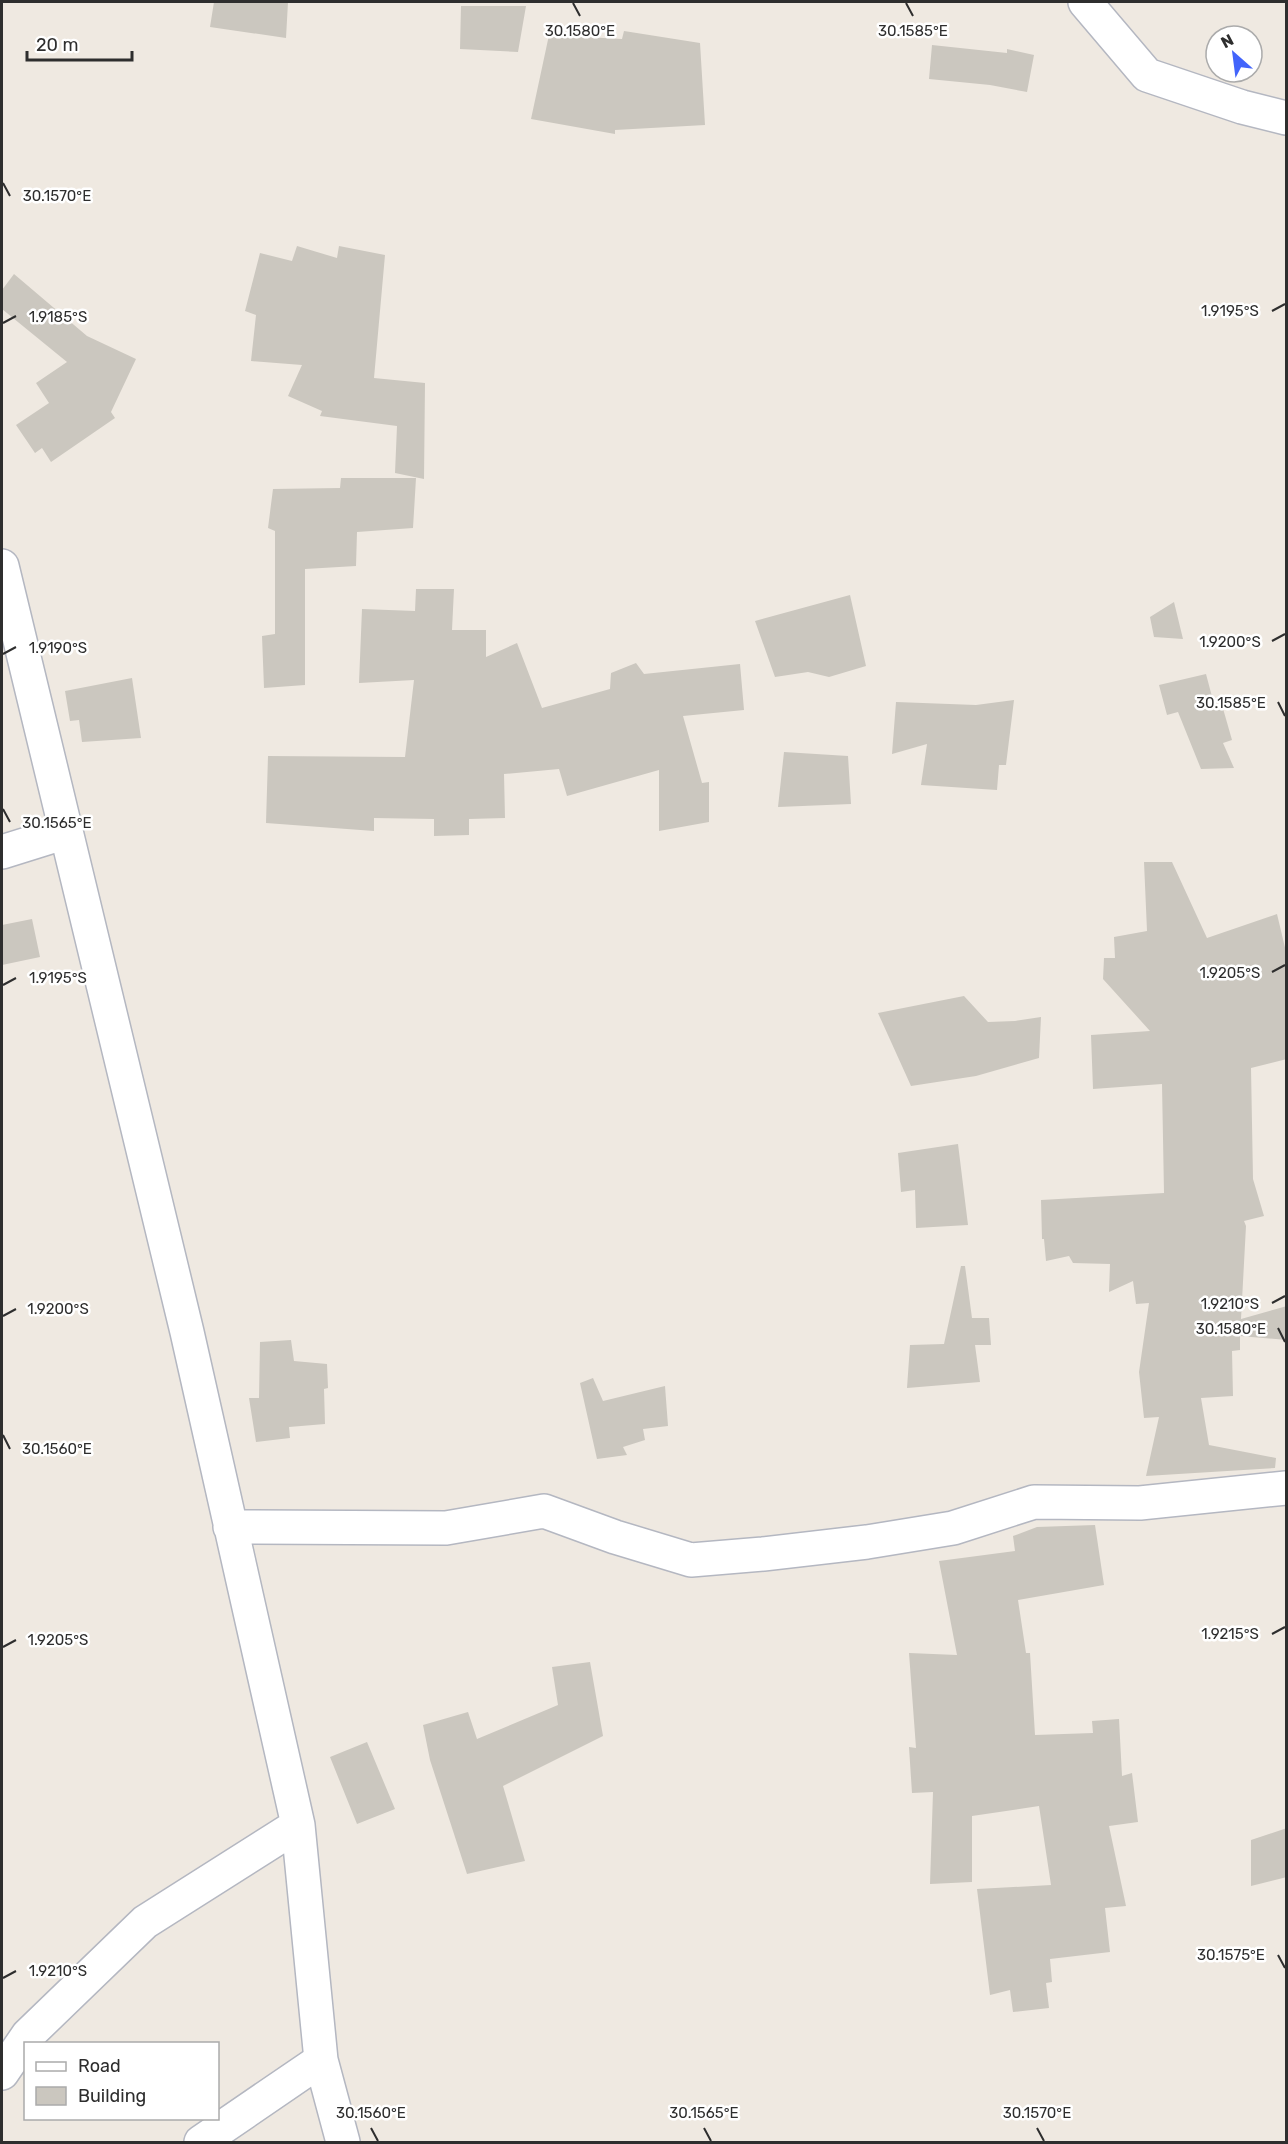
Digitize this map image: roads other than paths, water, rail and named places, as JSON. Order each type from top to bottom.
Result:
[{"type":"street","points":[[1085,2],[1147,75],[1242,107],[1287,118]]},
{"type":"street","points":[[2,567],[187,1332],[298,1825],[321,2060],[343,2142]]},
{"type":"street","points":[[2,852],[66,831]]},
{"type":"street","points":[[230,1527],[446,1528],[544,1511],[615,1537],[691,1560],[867,1542],[953,1528],[1034,1502],[1140,1503],[1287,1488]]},
{"type":"street","points":[[2,2073],[28,2036],[145,1922],[298,1825]]},
{"type":"street","points":[[201,2142],[321,2060]]}]
